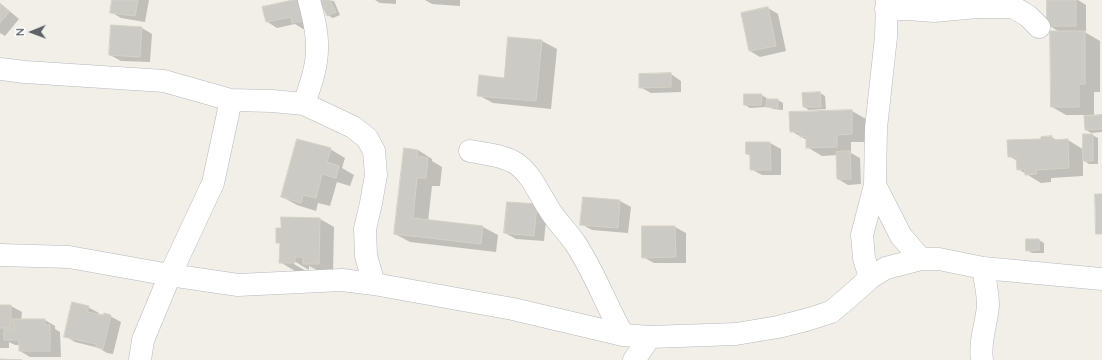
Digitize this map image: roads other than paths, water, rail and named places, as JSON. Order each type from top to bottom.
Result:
[{"type":"street","points":[[304,104],[312,83],[318,49],[315,26],[309,0]]},
{"type":"street","points":[[870,278],[864,258],[862,235],[875,185],[876,128],[886,37],[887,4],[908,9],[934,11],[977,7],[1013,7],[1028,16],[1038,27]]},
{"type":"street","points":[[0,68],[25,72],[164,81],[231,100],[272,101],[304,104],[353,127],[367,138],[374,151],[376,175],[365,229],[366,256],[374,284]]},
{"type":"street","points":[[140,360],[143,340],[170,275],[213,183],[231,100]]},
{"type":"street","points":[[470,151],[499,156],[517,164],[525,172],[536,187],[549,210],[575,243],[622,335]]},
{"type":"street","points":[[875,185],[901,236],[921,259]]},
{"type":"street","points":[[0,254],[69,257],[238,286],[342,280],[374,284],[513,308],[622,335],[650,337],[736,334],[778,328],[830,312],[870,278],[886,268],[921,259],[939,259],[983,268],[1102,279]]},
{"type":"street","points":[[982,360],[981,348],[988,304],[983,268]]},
{"type":"street","points":[[634,360],[650,337]]}]
